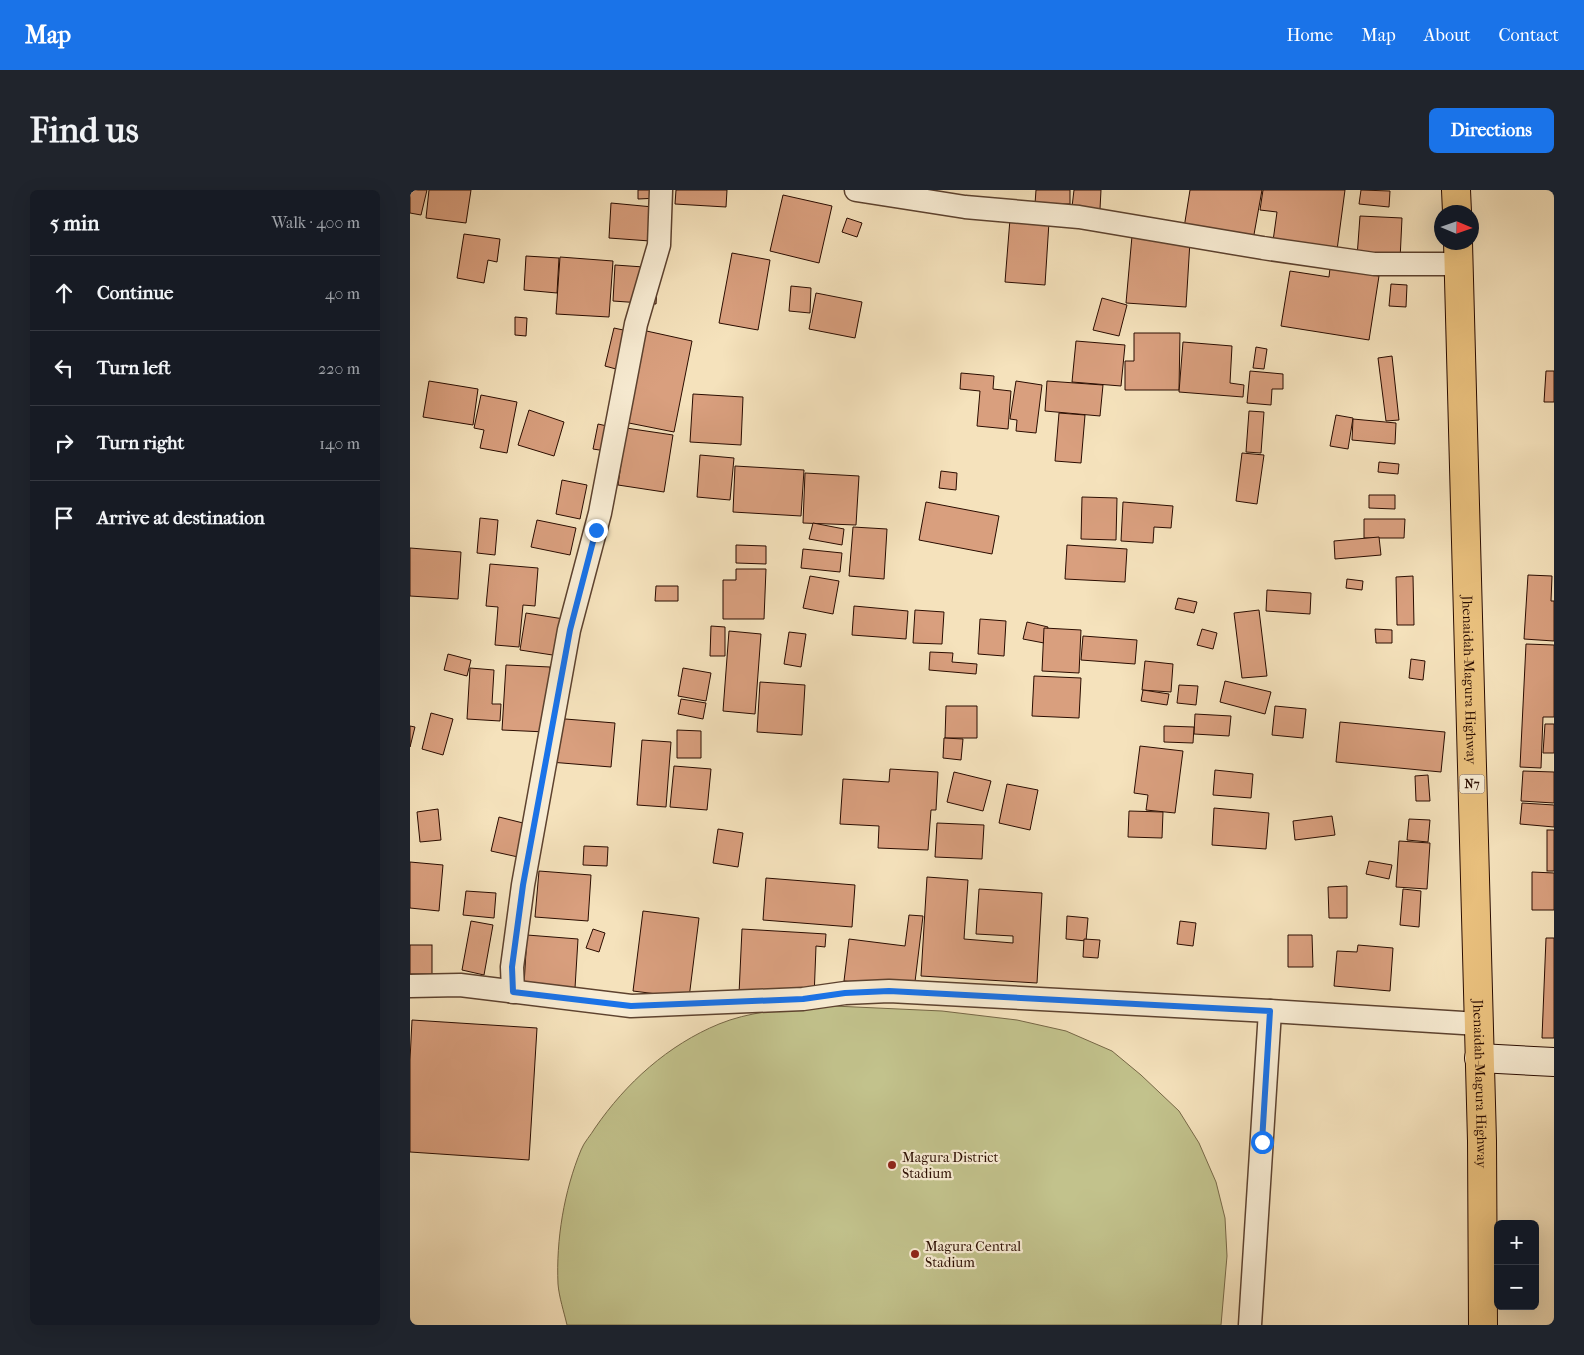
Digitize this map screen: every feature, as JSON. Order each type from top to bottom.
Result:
[{"type":"highway","points":[[1456,190],[1457,205]]},
{"type":"highway","name":"Jhenaidah-Magura Highway","points":[[1458,253],[1479,1024],[1484,1325]]},
{"type":"main road","points":[[1479,1058],[1554,1062]]},
{"type":"street","points":[[513,992],[512,967],[523,885],[564,659],[600,513],[636,324],[659,245],[661,190]]},
{"type":"street","points":[[856,190],[965,207],[1079,217],[1263,248],[1374,264],[1458,253]]},
{"type":"street","points":[[410,986],[460,985],[631,1006],[803,999],[845,993],[889,991],[1479,1024]]},
{"type":"street","points":[[1250,1325],[1270,1011]]},
{"type":"green space","name":"Magura District Stadium","points":[[812,1005],[942,1011],[1017,1020],[1066,1031],[1112,1051],[1179,1111],[1199,1143],[1216,1182],[1225,1218],[1227,1256],[1221,1325],[567,1325],[558,1284],[558,1250],[562,1216],[570,1182],[581,1150],[607,1111],[634,1081],[650,1067],[682,1043],[700,1033],[741,1017]]},
{"type":"building","points":[[410,190],[427,190],[421,215],[410,213]]},
{"type":"building","points":[[429,190],[471,190],[466,223],[426,218]]},
{"type":"building","points":[[638,190],[659,190],[659,198],[638,199]]},
{"type":"building","points":[[676,190],[727,190],[726,207],[675,204]]},
{"type":"building","points":[[1036,190],[1070,190],[1070,204],[1035,204]]},
{"type":"building","points":[[1074,190],[1101,190],[1100,209],[1072,207]]},
{"type":"building","points":[[1190,190],[1262,190],[1253,240],[1184,228]]},
{"type":"building","points":[[1263,190],[1345,190],[1337,250],[1273,241],[1277,212],[1260,210]]},
{"type":"building","points":[[1361,190],[1390,191],[1389,207],[1359,204]]},
{"type":"building","points":[[783,195],[832,206],[819,263],[770,251]]},
{"type":"building","points":[[611,203],[653,207],[650,241],[609,238]]},
{"type":"building","points":[[1360,216],[1402,218],[1400,260],[1357,257]]},
{"type":"building","points":[[847,218],[862,223],[857,237],[842,232]]},
{"type":"building","points":[[1010,219],[1049,222],[1045,285],[1005,282]]},
{"type":"building","points":[[464,234],[500,239],[497,262],[488,260],[484,283],[457,278]]},
{"type":"building","points":[[1132,236],[1190,241],[1186,307],[1126,303]]},
{"type":"building","points":[[732,253],[770,260],[758,330],[719,323]]},
{"type":"building","points":[[526,256],[559,258],[557,293],[524,290]]},
{"type":"building","points":[[560,257],[613,261],[609,317],[556,314]]},
{"type":"building","points":[[615,265],[658,268],[656,304],[613,301]]},
{"type":"building","points":[[1330,268],[1379,276],[1369,340],[1281,326],[1290,271],[1329,277]]},
{"type":"building","points":[[1391,284],[1407,285],[1406,307],[1389,306]]},
{"type":"building","points":[[791,286],[811,288],[810,313],[789,311]]},
{"type":"building","points":[[816,293],[862,302],[855,338],[809,329]]},
{"type":"building","points":[[1102,298],[1127,305],[1119,336],[1093,330]]},
{"type":"building","points":[[515,317],[527,318],[526,336],[515,335]]},
{"type":"building","points":[[614,328],[637,333],[627,372],[605,366]]},
{"type":"building","points":[[642,330],[692,341],[674,432],[624,422]]},
{"type":"building","points":[[1134,333],[1180,333],[1179,390],[1125,390],[1125,361],[1134,361]]},
{"type":"building","points":[[1076,341],[1125,345],[1121,386],[1072,382]]},
{"type":"building","points":[[1183,342],[1232,346],[1230,383],[1244,385],[1243,397],[1179,392]]},
{"type":"building","points":[[1256,347],[1267,349],[1264,369],[1253,368]]},
{"type":"building","points":[[1392,356],[1399,420],[1386,421],[1378,358]]},
{"type":"building","points":[[1250,371],[1283,374],[1283,389],[1272,389],[1271,405],[1247,403]]},
{"type":"building","points":[[1546,371],[1554,371],[1554,402],[1544,402]]},
{"type":"building","points":[[961,373],[994,376],[993,389],[1011,391],[1008,429],[977,426],[980,391],[960,389]]},
{"type":"building","points":[[429,381],[478,389],[473,425],[423,417]]},
{"type":"building","points":[[1016,381],[1042,385],[1036,433],[1016,431],[1017,420],[1010,419]]},
{"type":"building","points":[[1047,381],[1103,385],[1100,416],[1045,411]]},
{"type":"building","points":[[693,394],[743,397],[741,445],[690,442]]},
{"type":"building","points":[[481,395],[517,402],[507,453],[480,448],[484,430],[474,428]]},
{"type":"building","points":[[529,410],[564,422],[554,456],[518,445]]},
{"type":"building","points":[[1249,411],[1264,412],[1261,453],[1246,452]]},
{"type":"building","points":[[1059,413],[1085,415],[1081,463],[1055,461]]},
{"type":"building","points":[[1336,415],[1353,418],[1348,449],[1330,446]]},
{"type":"building","points":[[1353,419],[1396,423],[1395,444],[1352,440]]},
{"type":"building","points":[[598,424],[616,428],[612,452],[593,449]]},
{"type":"building","points":[[626,428],[673,435],[664,492],[618,485]]},
{"type":"building","points":[[1242,453],[1264,455],[1257,504],[1236,501]]},
{"type":"building","points":[[700,455],[734,458],[730,500],[697,497]]},
{"type":"building","points":[[1379,462],[1399,464],[1398,474],[1378,472]]},
{"type":"building","points":[[735,466],[804,470],[801,516],[733,512]]},
{"type":"building","points":[[941,471],[957,473],[956,490],[939,488]]},
{"type":"building","points":[[805,473],[859,476],[856,525],[803,523]]},
{"type":"building","points":[[562,480],[587,485],[580,519],[556,514]]},
{"type":"building","points":[[1369,495],[1395,495],[1395,509],[1369,508]]},
{"type":"building","points":[[1082,497],[1117,498],[1116,540],[1081,539]]},
{"type":"building","points":[[926,502],[999,516],[992,554],[919,540]]},
{"type":"building","points":[[1123,502],[1173,506],[1171,528],[1154,527],[1153,543],[1121,541]]},
{"type":"building","points":[[480,518],[498,520],[495,555],[477,553]]},
{"type":"building","points":[[1364,519],[1405,519],[1404,538],[1364,538]]},
{"type":"building","points":[[537,520],[576,528],[570,555],[531,547]]},
{"type":"building","points":[[813,523],[844,529],[842,545],[809,539]]},
{"type":"building","points":[[853,527],[887,529],[884,579],[849,576]]},
{"type":"building","points":[[1379,537],[1381,555],[1335,559],[1334,541]]},
{"type":"building","points":[[736,545],[766,546],[766,564],[736,563]]},
{"type":"building","points":[[1067,545],[1127,549],[1125,582],[1065,579]]},
{"type":"building","points":[[410,548],[461,552],[458,599],[410,596]]},
{"type":"building","points":[[803,549],[842,553],[840,572],[801,568]]},
{"type":"building","points":[[490,564],[538,568],[535,606],[523,605],[519,647],[495,645],[498,607],[486,606]]},
{"type":"building","points":[[736,569],[766,569],[764,619],[723,619],[723,580],[736,580]]},
{"type":"building","points":[[1528,575],[1552,576],[1551,601],[1554,601],[1554,641],[1524,639]]},
{"type":"building","points":[[810,576],[839,581],[833,614],[803,608]]},
{"type":"building","points":[[1413,576],[1414,625],[1397,625],[1396,577]]},
{"type":"building","points":[[1347,579],[1363,581],[1362,590],[1346,588]]},
{"type":"building","points":[[656,586],[678,586],[678,601],[655,601]]},
{"type":"building","points":[[1267,590],[1311,593],[1310,614],[1266,611]]},
{"type":"building","points":[[1178,598],[1197,602],[1194,613],[1175,609]]},
{"type":"building","points":[[854,606],[908,611],[906,639],[852,635]]},
{"type":"building","points":[[915,610],[944,612],[942,644],[913,643]]},
{"type":"building","points":[[1259,610],[1267,676],[1242,678],[1234,613]]},
{"type":"building","points":[[526,613],[570,620],[572,658],[520,650]]},
{"type":"building","points":[[980,619],[1006,621],[1004,656],[978,654]]},
{"type":"building","points":[[1027,622],[1048,627],[1044,643],[1023,639]]},
{"type":"building","points":[[711,626],[725,627],[725,656],[710,656]]},
{"type":"building","points":[[1044,628],[1081,630],[1079,673],[1042,671]]},
{"type":"building","points":[[1202,629],[1217,633],[1213,649],[1197,645]]},
{"type":"building","points":[[1375,629],[1392,630],[1392,643],[1376,643]]},
{"type":"building","points":[[729,631],[761,634],[755,714],[723,711]]},
{"type":"building","points":[[789,632],[806,634],[801,667],[784,664]]},
{"type":"building","points":[[1083,636],[1137,640],[1135,664],[1081,660]]},
{"type":"building","points":[[1526,644],[1554,645],[1554,717],[1543,717],[1541,768],[1520,767]]},
{"type":"building","points":[[930,652],[953,653],[952,662],[977,664],[976,674],[929,670]]},
{"type":"building","points":[[448,654],[471,660],[467,676],[444,670]]},
{"type":"building","points":[[1411,659],[1425,661],[1423,680],[1409,678]]},
{"type":"building","points":[[1145,661],[1173,664],[1171,692],[1142,690]]},
{"type":"building","points":[[506,665],[550,667],[546,732],[502,730]]},
{"type":"building","points":[[470,668],[494,670],[492,704],[501,704],[500,721],[467,719]]},
{"type":"building","points":[[683,668],[711,673],[706,701],[678,696]]},
{"type":"building","points":[[1034,676],[1081,678],[1079,718],[1032,716]]},
{"type":"building","points":[[1225,681],[1271,692],[1265,714],[1220,702]]},
{"type":"building","points":[[760,682],[805,685],[802,735],[757,732]]},
{"type":"building","points":[[1179,685],[1198,686],[1196,705],[1177,703]]},
{"type":"building","points":[[1143,690],[1169,694],[1167,705],[1141,701]]},
{"type":"building","points":[[681,699],[706,703],[703,719],[678,714]]},
{"type":"building","points":[[946,706],[977,706],[977,738],[945,738]]},
{"type":"building","points":[[1275,706],[1306,709],[1303,738],[1272,735]]},
{"type":"building","points":[[431,713],[453,719],[443,755],[422,749]]},
{"type":"building","points":[[1195,714],[1231,716],[1229,736],[1194,734]]},
{"type":"building","points":[[553,718],[615,723],[611,767],[550,762]]},
{"type":"building","points":[[1340,722],[1445,732],[1441,772],[1336,762]]},
{"type":"building","points":[[1545,724],[1554,724],[1554,753],[1543,753]]},
{"type":"building","points":[[410,726],[415,727],[410,747]]},
{"type":"building","points":[[1164,726],[1194,727],[1193,743],[1164,742]]},
{"type":"building","points":[[677,730],[701,731],[701,758],[677,758]]},
{"type":"building","points":[[944,738],[963,739],[961,760],[943,758]]},
{"type":"building","points":[[642,740],[671,742],[666,807],[637,805]]},
{"type":"building","points":[[1140,746],[1183,751],[1175,813],[1146,810],[1148,795],[1134,793]]},
{"type":"building","points":[[674,766],[711,769],[707,810],[670,807]]},
{"type":"building","points":[[890,769],[938,772],[936,810],[931,810],[928,850],[878,848],[879,826],[840,824],[843,779],[889,782]]},
{"type":"building","points":[[1215,770],[1253,774],[1251,798],[1213,795]]},
{"type":"building","points":[[1523,771],[1554,772],[1554,803],[1521,801]]},
{"type":"building","points":[[954,772],[991,781],[983,811],[947,802]]},
{"type":"building","points":[[1428,775],[1430,801],[1416,801],[1415,776]]},
{"type":"building","points":[[1007,784],[1038,790],[1030,830],[999,823]]},
{"type":"building","points":[[1522,803],[1554,805],[1554,827],[1520,824]]},
{"type":"building","points":[[1214,808],[1269,813],[1266,849],[1212,845]]},
{"type":"building","points":[[438,809],[441,840],[420,842],[417,812]]},
{"type":"building","points":[[1129,811],[1163,812],[1162,838],[1128,837]]},
{"type":"building","points":[[1332,816],[1335,835],[1295,840],[1293,821]]},
{"type":"building","points":[[499,817],[535,826],[527,859],[491,851]]},
{"type":"building","points":[[1409,819],[1430,820],[1428,842],[1407,840]]},
{"type":"building","points":[[937,823],[984,825],[982,859],[935,857]]},
{"type":"building","points":[[718,829],[743,833],[738,867],[713,863]]},
{"type":"building","points":[[1547,830],[1554,830],[1554,871],[1547,871]]},
{"type":"building","points":[[1399,841],[1430,843],[1427,889],[1396,887]]},
{"type":"building","points":[[584,846],[608,847],[607,866],[583,865]]},
{"type":"building","points":[[1369,861],[1392,865],[1389,879],[1366,874]]},
{"type":"building","points":[[410,862],[443,865],[439,911],[410,908]]},
{"type":"building","points":[[539,871],[591,875],[588,921],[535,917]]},
{"type":"building","points":[[1532,872],[1554,873],[1554,910],[1532,910]]},
{"type":"building","points":[[927,877],[968,880],[964,939],[1013,943],[1013,936],[976,934],[979,889],[1042,893],[1037,983],[921,976]]},
{"type":"building","points":[[766,878],[855,885],[852,927],[763,920]]},
{"type":"building","points":[[1347,886],[1347,918],[1329,918],[1328,887]]},
{"type":"building","points":[[1403,889],[1421,891],[1419,927],[1400,925]]},
{"type":"building","points":[[466,891],[496,893],[494,918],[463,915]]},
{"type":"building","points":[[643,911],[699,918],[689,998],[633,991]]},
{"type":"building","points":[[909,915],[923,916],[914,990],[844,981],[849,939],[905,946]]},
{"type":"building","points":[[1067,916],[1088,918],[1086,941],[1066,939]]},
{"type":"building","points":[[471,921],[493,925],[484,975],[462,970]]},
{"type":"building","points":[[1180,921],[1196,923],[1193,946],[1177,944]]},
{"type":"building","points":[[593,929],[605,933],[599,952],[586,948]]},
{"type":"building","points":[[742,929],[826,934],[825,947],[816,946],[814,998],[739,994]]},
{"type":"building","points":[[527,935],[578,939],[575,988],[524,985]]},
{"type":"building","points":[[1288,935],[1312,935],[1313,967],[1288,967]]},
{"type":"building","points":[[1546,938],[1554,938],[1554,1038],[1542,1038]]},
{"type":"building","points":[[1084,939],[1100,940],[1098,958],[1083,957]]},
{"type":"building","points":[[410,945],[432,945],[432,974],[410,974]]},
{"type":"building","points":[[1358,945],[1393,948],[1390,991],[1334,986],[1337,951],[1357,952]]},
{"type":"building","points":[[412,1020],[537,1028],[529,1160],[410,1152]]},
{"type":"place","name":"Magura District Stadium","points":[[892,1165]]},
{"type":"place","name":"Magura Central Stadium","points":[[915,1254]]},
{"type":"route","points":[[596,530],[570,630],[523,885],[512,967],[513,992],[631,1006],[803,999],[845,993],[889,991],[1270,1011],[1262,1142]]}]
